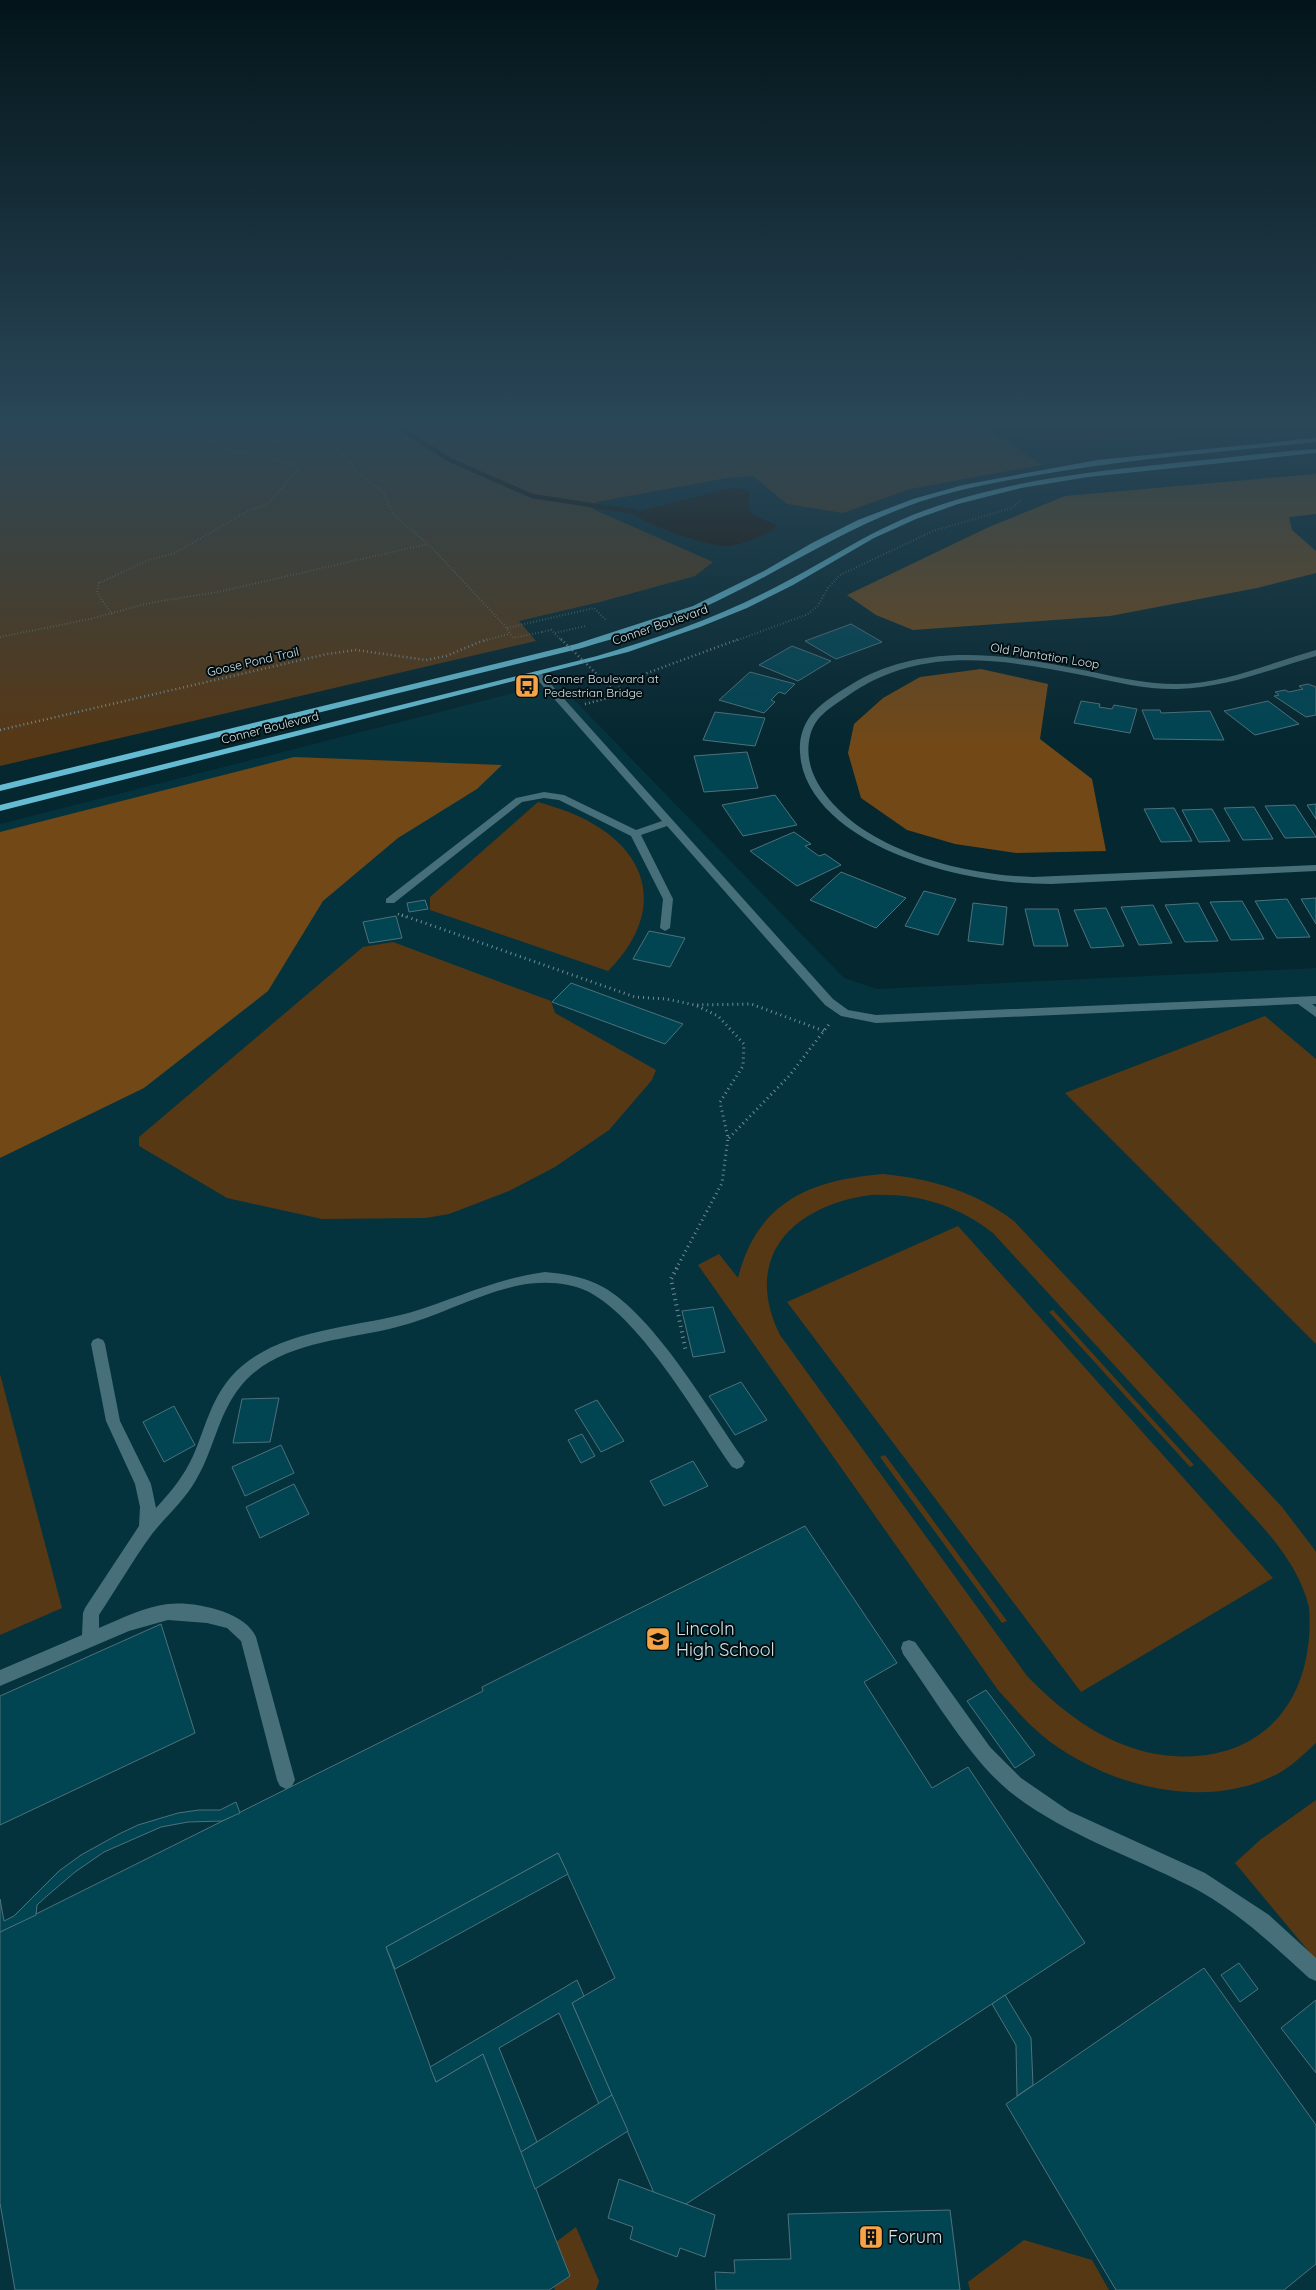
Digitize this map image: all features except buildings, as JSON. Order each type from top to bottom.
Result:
[{"type":"main road","name":"Conner Boulevard","points":[[0,788],[522,660],[645,626],[696,608],[767,573],[814,545],[843,531]]},
{"type":"main road","name":"Conner Boulevard","points":[[0,808],[537,674],[642,645],[719,618],[791,583],[842,551],[882,531]]},
{"type":"main road","points":[[522,660],[537,674]]},
{"type":"street","name":"Old Plantation Loop","points":[[1316,653],[1214,682],[1168,687],[1144,686],[1001,660],[954,658],[928,660],[874,675],[816,714],[806,733],[803,753],[809,778],[824,801],[862,833],[920,860],[960,870],[996,878],[1043,879],[1316,868]]},
{"type":"street","points":[[537,674],[829,1002],[846,1013],[860,1018],[876,1019],[1316,1000]]},
{"type":"street","points":[[390,901],[519,800],[544,796],[561,797],[634,834],[668,899],[665,928]]},
{"type":"street","points":[[634,834],[669,822]]},
{"type":"street","points":[[1301,1001],[1316,1013]]},
{"type":"street","points":[[90,1639],[90,1614],[147,1528],[172,1503],[189,1479],[200,1459],[214,1416],[232,1386],[247,1370],[268,1356],[302,1343],[409,1318],[517,1281],[566,1278],[585,1284],[624,1308],[648,1334],[737,1462]]},
{"type":"street","points":[[98,1344],[113,1421],[143,1484],[148,1508],[147,1528]]},
{"type":"street","points":[[0,1678],[127,1624],[168,1612],[206,1615],[232,1622],[248,1637],[286,1780]]},
{"type":"street","points":[[909,1648],[984,1753],[1015,1784],[1063,1817],[1198,1880],[1262,1922],[1316,1971]]},
{"type":"path","points":[[112,614],[97,593],[99,583],[142,564],[175,553],[213,531]]},
{"type":"path","points":[[411,531],[462,577],[468,588],[507,628],[509,634]]},
{"type":"path","points":[[567,708],[613,696],[623,682],[806,615],[817,607],[828,588],[840,575],[933,531]]},
{"type":"path","points":[[0,637],[112,614],[149,603],[218,592],[344,565],[427,544]]},
{"type":"path","points":[[507,628],[594,608],[607,621],[599,623]]},
{"type":"path","points":[[555,633],[590,625]]},
{"type":"path","name":"Goose Pond Trail","points":[[0,730],[327,654],[356,650],[426,660],[446,656],[493,637],[509,634],[513,638],[551,630],[555,633]]},
{"type":"path","points":[[555,633],[615,692]]},
{"type":"path","points":[[397,914],[635,997],[666,999],[695,1005],[751,1004],[764,1007],[824,1031]]},
{"type":"path","points":[[686,1356],[671,1279],[722,1183],[728,1138],[720,1102],[743,1066],[744,1044],[718,1016],[695,1005]]},
{"type":"path","points":[[728,1138],[789,1076],[831,1022]]},
{"type":"shaded area","points":[[0,531],[643,531],[713,562],[695,576],[600,602],[519,621],[536,641],[0,766]]},
{"type":"shaded area","points":[[668,531],[772,531],[756,538],[727,546],[702,542]]},
{"type":"shaded area","points":[[981,531],[1293,531],[1316,551],[1316,573],[1257,588],[1110,616],[913,630],[876,615],[847,595]]},
{"type":"shaded area","points":[[981,669],[1048,684],[1040,739],[1092,779],[1106,851],[1016,853],[955,844],[907,830],[861,798],[848,753],[854,724],[883,698],[920,677]]},
{"type":"shaded area","name":"Lincoln High School","points":[[557,682],[844,978],[877,989],[1316,968],[1316,2290],[0,2290],[0,824]]},
{"type":"shaded area","points":[[294,757],[502,765],[477,789],[398,838],[323,901],[268,991],[144,1088],[0,1158],[0,832]]},
{"type":"shaded area","points":[[538,802],[578,816],[603,830],[622,846],[635,865],[642,884],[644,905],[638,927],[626,949],[608,971],[430,910],[430,897]]},
{"type":"shaded area","points":[[393,942],[551,1001],[555,1013],[656,1070],[652,1080],[609,1130],[555,1167],[509,1191],[449,1214],[426,1218],[322,1219],[227,1198],[139,1146],[139,1137],[363,947]]},
{"type":"shaded area","points":[[1265,1016],[1316,1059],[1316,1344],[1065,1093]]},
{"type":"shaded area","points":[[883,1174],[935,1183],[968,1194],[1014,1221],[1282,1507],[1314,1549],[1316,1552],[1316,1743],[1290,1766],[1253,1784],[1223,1791],[1193,1792],[1162,1789],[1132,1782],[1102,1771],[1074,1757],[1049,1741],[998,1690],[698,1265],[719,1254],[738,1278],[747,1252],[758,1231],[773,1213],[790,1200],[810,1190],[832,1182]],"holes":[[[871,1195],[920,1199],[951,1208],[993,1233],[1261,1525],[1283,1553],[1296,1573],[1306,1595],[1309,1607],[1309,1642],[1302,1673],[1291,1700],[1274,1722],[1252,1739],[1226,1751],[1197,1756],[1163,1755],[1143,1751],[1106,1737],[1072,1716],[1056,1703],[1027,1676],[780,1335],[770,1307],[767,1281],[771,1259],[782,1239],[798,1223],[819,1210],[843,1201]]]},
{"type":"shaded area","points":[[958,1226],[1273,1578],[1081,1692],[787,1302]]},
{"type":"shaded area","points":[[1053,1310],[1194,1465],[1190,1467],[1049,1312]]},
{"type":"shaded area","points":[[0,1374],[62,1608],[0,1635]]},
{"type":"shaded area","points":[[885,1455],[1007,1621],[1002,1623],[880,1457]]},
{"type":"shaded area","points":[[1316,1800],[1316,1960],[1235,1863],[1260,1840]]},
{"type":"shaded area","points":[[576,2227],[599,2281],[596,2290],[555,2290],[554,2287],[570,2276],[556,2242]]},
{"type":"shaded area","points":[[1024,2240],[1092,2260],[1109,2290],[970,2290],[968,2282]]},
{"type":"place","name":"Conner Boulevard at Pedestrian Bridge","points":[[527,686]]},
{"type":"place","name":"Lincoln High School","points":[[658,1639]]},
{"type":"place","name":"Forum","points":[[871,2237]]}]
